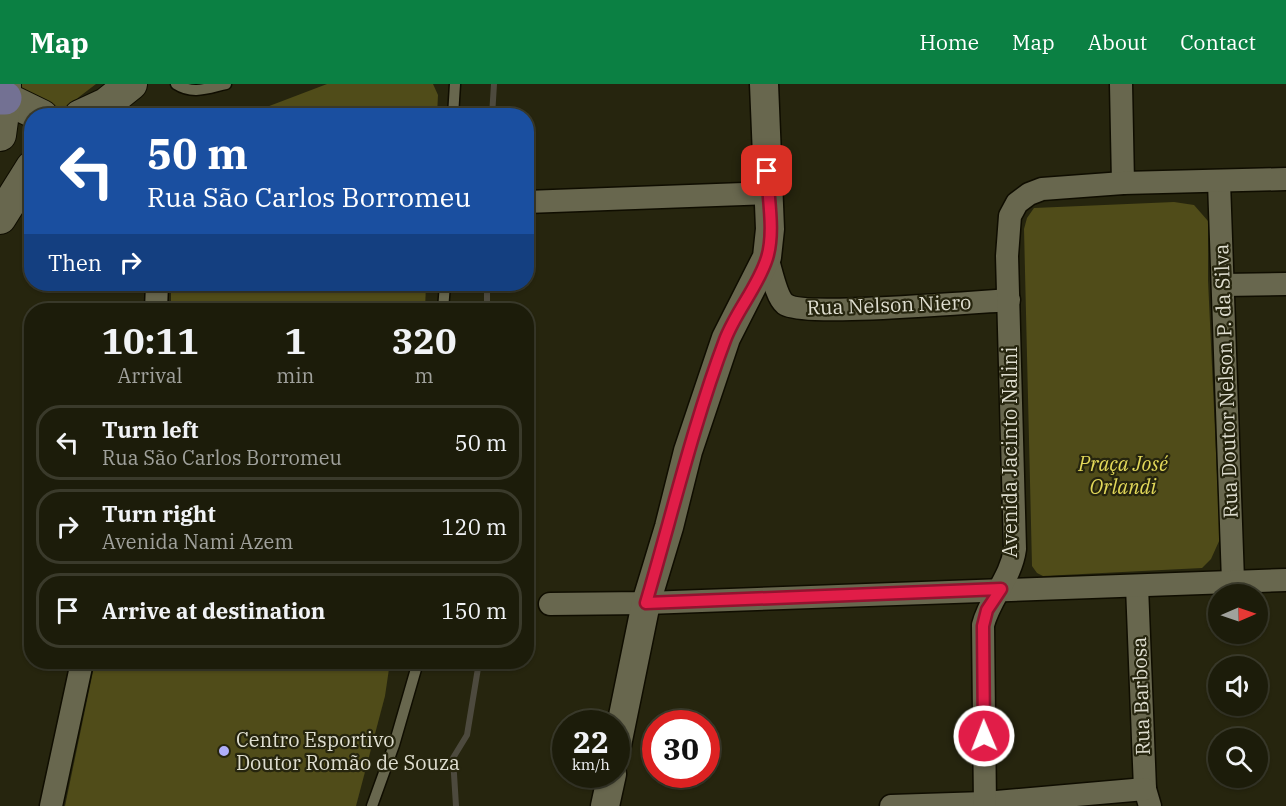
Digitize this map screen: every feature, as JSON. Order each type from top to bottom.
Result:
[{"type":"main road","points":[[103,108],[130,84]]},
{"type":"main road","points":[[0,135],[3,93],[28,108]]},
{"type":"main road","points":[[0,177],[24,158]]},
{"type":"main road","points":[[0,218],[24,180]]},
{"type":"street","points":[[624,710],[646,603],[669,527],[688,451],[726,338],[767,257],[770,229],[764,84]]},
{"type":"street","points":[[1121,84],[1123,183]]},
{"type":"street","name":"Avenida Jacinto Nalini","points":[[985,804],[983,626],[987,610],[1001,589],[1010,569],[1015,549],[1008,234],[1010,216],[1017,203],[1029,194],[1042,189],[1123,183],[1286,179]]},
{"type":"street","name":"Rua Doutor Nelson P. da Silva","points":[[1219,182],[1233,581]]},
{"type":"street","points":[[534,202],[768,193]]},
{"type":"street","name":"Rua Nelson Niero","points":[[767,257],[783,303],[794,308],[819,310],[876,308],[1009,300]]},
{"type":"street","points":[[1223,285],[1286,284]]},
{"type":"street","points":[[550,604],[646,603],[1286,579]]},
{"type":"street","name":"Rua Barbosa","points":[[1137,586],[1147,797]]},
{"type":"street","points":[[51,806],[80,669]]},
{"type":"street","points":[[605,806],[609,788]]},
{"type":"street","points":[[891,806],[1147,797]]},
{"type":"lane","points":[[176,84],[196,92],[226,84]]},
{"type":"lane","points":[[196,92],[208,84]]},
{"type":"lane","points":[[454,108],[455,84]]},
{"type":"lane","points":[[372,806],[394,745],[416,669]]},
{"type":"green space","points":[[18,84],[96,84],[68,108],[42,108],[28,101]]},
{"type":"green space","points":[[327,84],[433,84],[438,95],[437,108],[264,108]]},
{"type":"green space","name":"Praça José Orlandi","points":[[1174,202],[1194,205],[1208,221],[1208,280],[1220,539],[1211,559],[1202,568],[1043,576],[1037,573],[1032,566],[1024,229],[1027,218],[1034,208]]},
{"type":"green space","points":[[171,291],[426,291],[425,303],[171,303]]},
{"type":"green space","name":"Centro Esportivo Doutor Romão de Souza","points":[[94,669],[389,669],[385,696],[356,806],[65,806]]},
{"type":"waterway","points":[[492,108],[494,84]]},
{"type":"waterway","points":[[487,291],[487,303]]},
{"type":"waterway","points":[[456,806],[453,758],[467,735],[478,669]]},
{"type":"place","name":"Centro Esportivo Doutor Romão de Souza","points":[[224,751]]},
{"type":"route","points":[[767,171],[770,229],[767,257],[726,338],[688,451],[669,527],[646,603],[1001,589],[987,610],[983,626],[984,736]]}]
